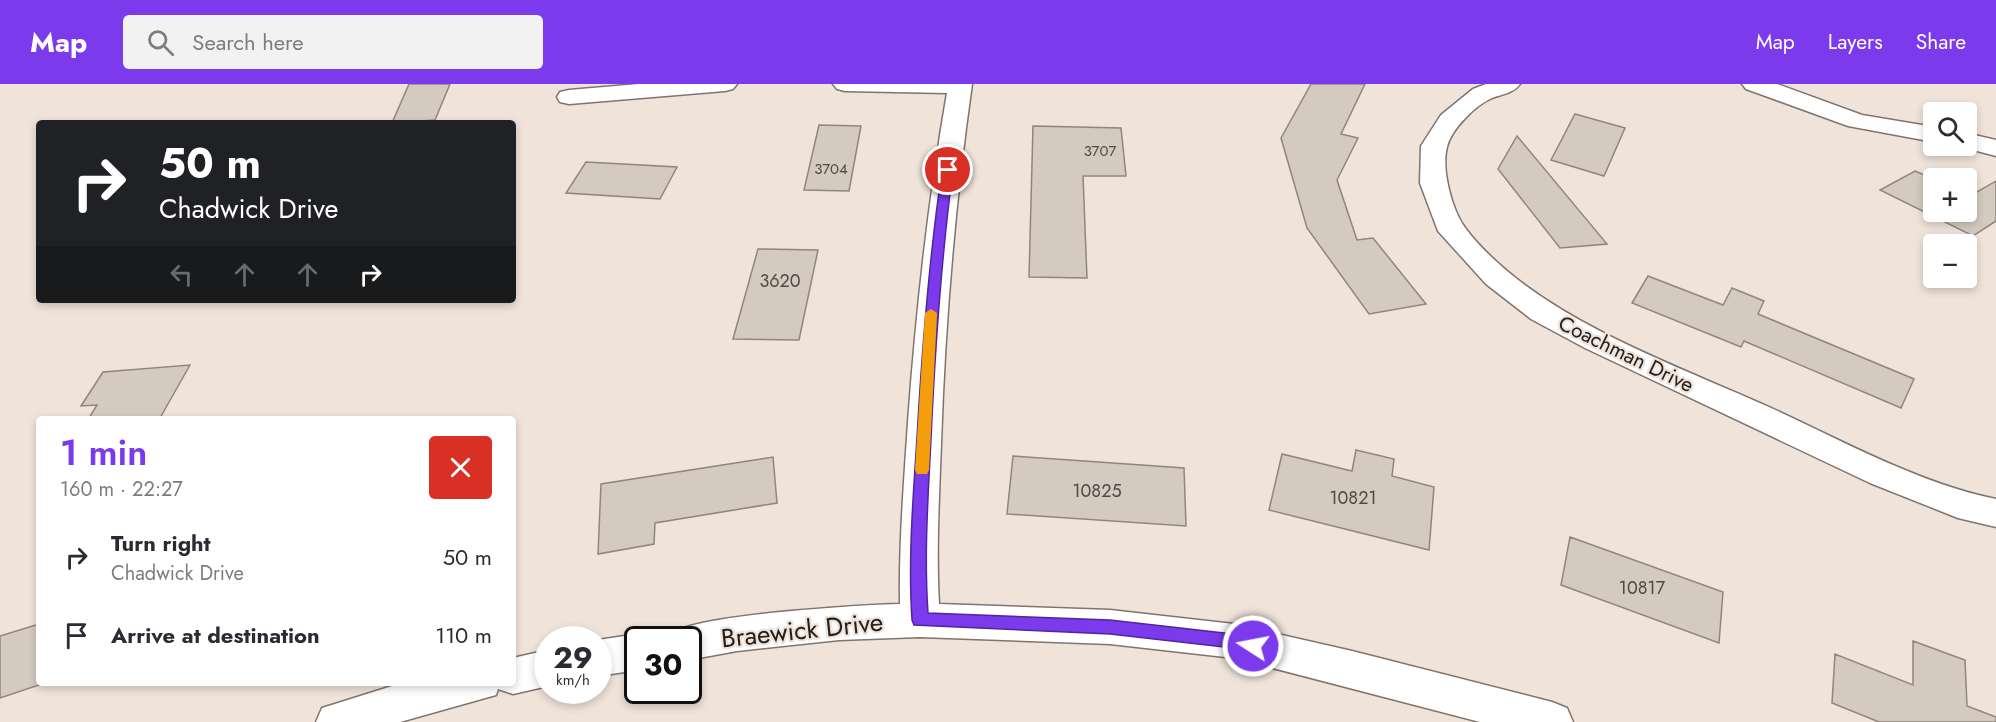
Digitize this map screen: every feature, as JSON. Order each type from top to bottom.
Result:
[{"type":"street","points":[[569,97],[725,84]]},
{"type":"street","points":[[845,84],[960,85],[938,234],[930,325],[917,570],[920,620]]},
{"type":"street","name":"Coachman Drive","points":[[1509,84],[1481,94],[1454,115],[1434,146],[1433,183],[1452,231],[1496,277],[1542,312],[1596,341],[1882,474],[1971,508],[1996,513]]},
{"type":"street","points":[[1754,84],[1857,121],[1923,133]]},
{"type":"street","name":"Braewick Drive","points":[[702,640],[838,622],[920,620],[1110,627],[1233,641],[1352,669],[1552,722]]},
{"type":"street","points":[[516,675],[534,671]]},
{"type":"street","points":[[337,722],[463,686]]},
{"type":"building","points":[[409,84],[450,84],[435,120],[393,120]]},
{"type":"building","points":[[1311,84],[1365,84],[1341,134],[1358,138],[1337,180],[1357,240],[1373,238],[1426,304],[1369,314],[1307,228],[1281,138]]},
{"type":"building","points":[[1575,114],[1625,128],[1604,176],[1551,160]]},
{"type":"building","points":[[819,125],[861,126],[849,191],[804,190]]},
{"type":"building","points":[[1033,126],[1121,128],[1126,176],[1083,176],[1087,278],[1029,277]]},
{"type":"building","points":[[1517,136],[1607,244],[1560,248],[1498,169]]},
{"type":"building","points":[[586,162],[677,167],[660,199],[566,193]]},
{"type":"building","points":[[1915,171],[1923,174],[1923,211],[1880,190]]},
{"type":"building","points":[[1996,181],[1996,221],[1976,234],[1969,234],[1945,222],[1977,222],[1977,192]]},
{"type":"building","points":[[758,249],[818,250],[799,340],[733,339]]},
{"type":"building","points":[[1648,276],[1723,305],[1732,288],[1764,301],[1758,314],[1914,379],[1901,408],[1744,341],[1741,347],[1632,303]]},
{"type":"building","points":[[190,365],[161,416],[90,416],[97,405],[81,406],[103,372]]},
{"type":"building","points":[[1356,450],[1394,459],[1392,476],[1434,487],[1429,550],[1269,510],[1282,454],[1352,471]]},
{"type":"building","points":[[1013,456],[1184,468],[1186,526],[1007,514]]},
{"type":"building","points":[[773,457],[777,503],[655,523],[654,544],[598,554],[601,484]]},
{"type":"building","points":[[1570,537],[1723,592],[1719,643],[1561,585]]},
{"type":"building","points":[[36,625],[36,686],[0,698],[0,636]]},
{"type":"building","points":[[1913,641],[1965,660],[1967,706],[1996,717],[1996,722],[1879,722],[1832,703],[1835,654],[1913,685]]},
{"type":"slow traffic","points":[[922,470],[931,313]]},
{"type":"route","points":[[948,170],[938,234],[930,325],[917,570],[920,620],[1110,627],[1233,641],[1253,646]]}]
